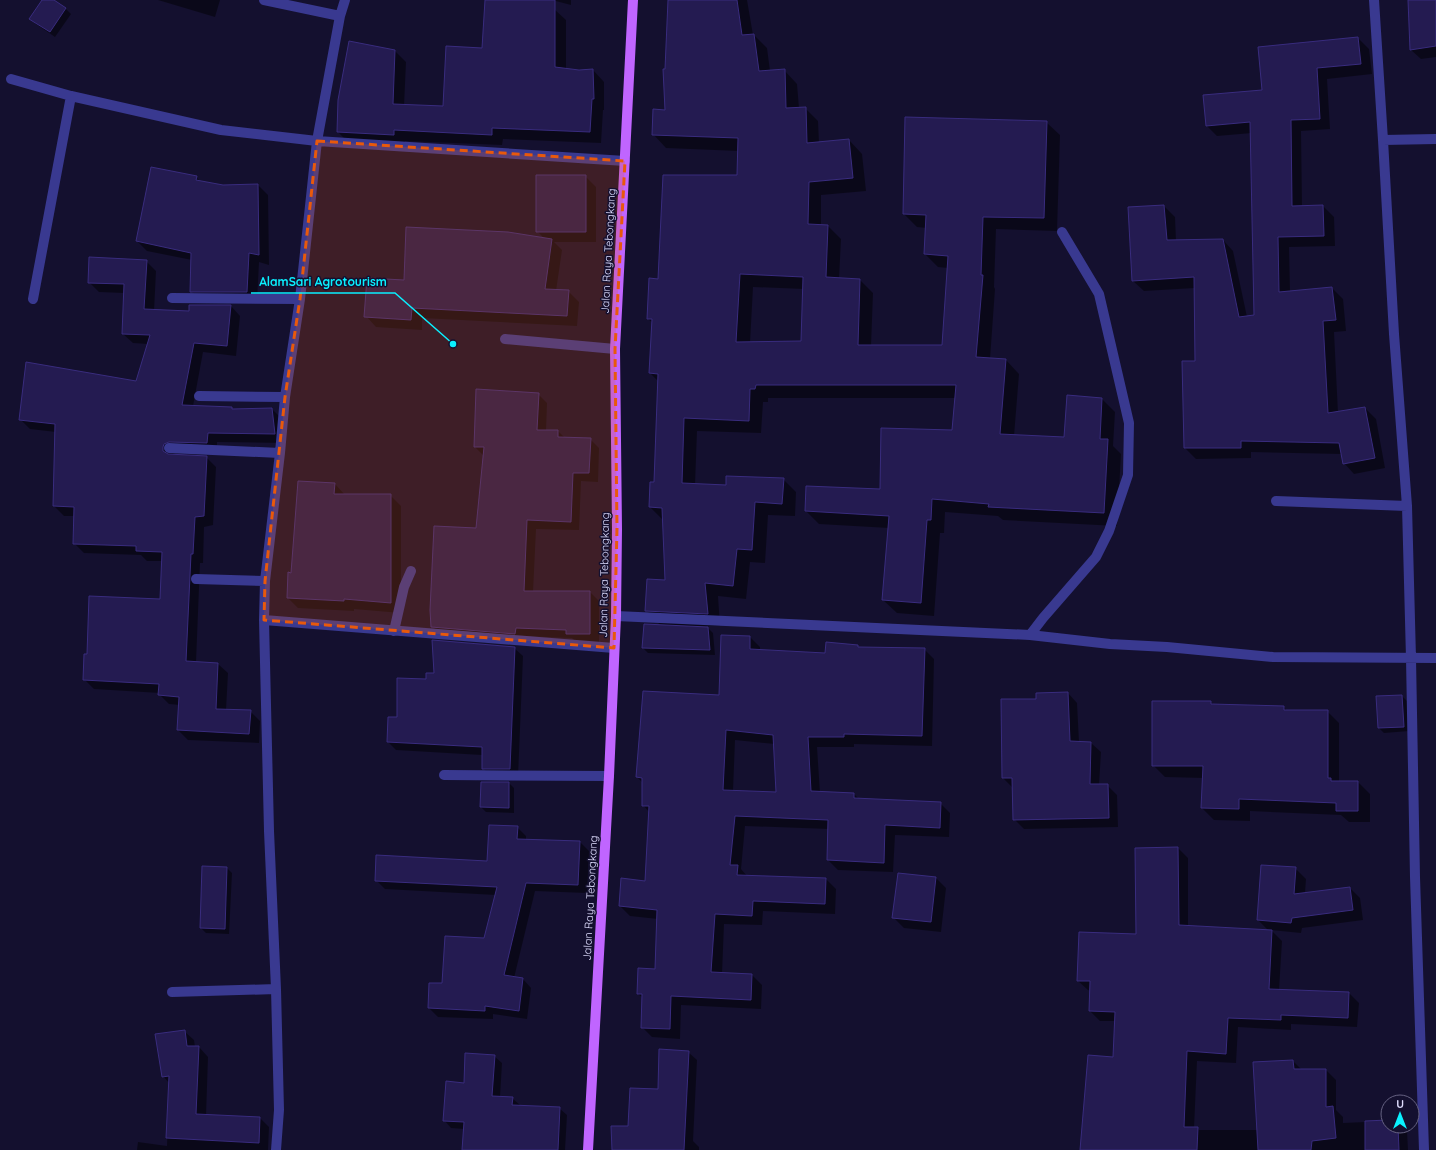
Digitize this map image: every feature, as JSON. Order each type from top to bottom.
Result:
[{"type":"main road","name":"Jalan Raya Tebongkang","points":[[588,1150],[609,776],[616,616],[617,529],[615,349],[633,0]]},
{"type":"street","points":[[264,0],[340,16]]},
{"type":"street","points":[[276,1150],[279,1110],[276,989],[269,831],[264,620],[265,581],[285,397],[300,299],[318,141],[340,16],[345,0]]},
{"type":"street","points":[[1374,0],[1394,334],[1407,506],[1415,877],[1424,1150]]},
{"type":"street","points":[[11,79],[70,96],[221,130],[318,141],[625,161]]},
{"type":"street","points":[[33,299],[70,96]]},
{"type":"street","points":[[1383,140],[1436,139]]},
{"type":"street","points":[[1030,635],[1096,558],[1109,532],[1128,475],[1129,423],[1099,294],[1062,232]]},
{"type":"street","points":[[172,298],[300,299]]},
{"type":"street","points":[[505,339],[615,349]]},
{"type":"street","points":[[199,396],[285,397]]},
{"type":"street","points":[[169,448],[280,453]]},
{"type":"street","points":[[1276,501],[1407,506]]},
{"type":"street","points":[[394,631],[404,587],[412,570]]},
{"type":"street","points":[[196,579],[265,581]]},
{"type":"street","points":[[616,616],[1030,635],[1110,644],[1167,647],[1273,657],[1436,658]]},
{"type":"street","points":[[264,620],[614,648]]},
{"type":"street","points":[[444,775],[609,776]]},
{"type":"street","points":[[172,992],[276,989]]},
{"type":"highlighted area","points":[[317,141],[625,161],[615,349],[617,529],[614,648],[264,620],[265,581],[285,397],[300,299]]},
{"type":"building","points":[[42,0],[54,0],[66,8],[50,32],[29,19]]},
{"type":"building","points":[[485,0],[555,0],[555,67],[579,70],[593,69],[594,99],[592,99],[590,132],[492,128],[492,135],[394,130],[394,135],[337,132],[338,100],[349,41],[395,50],[393,104],[443,106],[446,46],[482,48]]},
{"type":"building","points":[[668,0],[737,0],[742,35],[754,34],[759,71],[785,69],[786,108],[806,107],[807,143],[849,139],[853,178],[809,182],[808,224],[828,225],[826,277],[860,279],[858,345],[942,345],[948,256],[924,254],[926,215],[903,214],[905,117],[1047,121],[1044,218],[983,217],[981,275],[983,275],[976,357],[1006,359],[1000,434],[1064,437],[1067,395],[1102,398],[1100,439],[1108,439],[1104,513],[988,507],[989,504],[932,499],[931,520],[927,520],[921,603],[882,600],[889,516],[805,511],[806,486],[880,489],[881,428],[952,430],[956,385],[756,385],[755,389],[750,389],[749,421],[684,418],[682,483],[726,485],[726,476],[784,478],[782,504],[755,502],[752,550],[737,549],[733,586],[705,583],[708,614],[645,611],[647,579],[665,580],[662,508],[649,507],[650,482],[654,482],[658,374],[649,373],[652,319],[647,319],[649,278],[658,279],[663,175],[737,175],[738,138],[652,135],[653,109],[665,110],[663,69],[665,69]],"holes":[[[740,274],[803,277],[801,341],[736,342]]]},
{"type":"building","points":[[1408,0],[1436,0],[1436,46],[1410,50]]},
{"type":"building","points":[[1358,37],[1361,64],[1317,68],[1320,119],[1291,120],[1292,206],[1323,205],[1324,236],[1278,237],[1279,292],[1332,287],[1336,320],[1323,321],[1328,413],[1365,407],[1375,458],[1343,464],[1339,443],[1241,441],[1241,448],[1184,448],[1182,361],[1195,361],[1194,277],[1132,281],[1128,207],[1164,205],[1167,240],[1223,239],[1239,317],[1254,315],[1250,122],[1206,126],[1203,95],[1262,90],[1258,47]]},
{"type":"building","points":[[151,167],[197,176],[196,180],[223,185],[258,184],[259,255],[249,253],[247,292],[190,292],[191,253],[136,241]]},
{"type":"building","points":[[536,175],[586,175],[586,232],[536,232]]},
{"type":"building","points":[[406,227],[508,232],[552,239],[545,289],[569,290],[567,316],[412,308],[411,320],[364,317],[367,278],[404,280]]},
{"type":"building","points":[[89,257],[147,260],[144,309],[189,311],[189,305],[231,305],[227,346],[194,343],[182,405],[232,407],[232,409],[272,408],[275,434],[208,433],[207,443],[169,442],[164,444],[163,447],[163,451],[168,454],[207,456],[204,516],[195,517],[193,554],[191,554],[186,661],[218,663],[216,709],[251,710],[249,734],[177,730],[179,697],[158,695],[159,684],[83,680],[84,654],[87,654],[89,596],[160,599],[162,552],[136,551],[136,546],[73,544],[74,507],[53,506],[55,424],[19,420],[26,362],[136,381],[150,335],[122,334],[124,284],[88,283]]},
{"type":"building","points":[[476,389],[539,393],[537,430],[558,430],[558,437],[591,438],[589,473],[573,473],[571,522],[527,520],[524,591],[590,591],[590,634],[566,634],[566,630],[516,628],[515,634],[431,627],[430,610],[434,526],[476,528],[484,447],[474,447]]},
{"type":"building","points":[[298,481],[335,483],[334,494],[391,494],[391,603],[344,599],[344,601],[287,598],[288,572],[291,573]]},
{"type":"building","points":[[644,624],[708,627],[710,650],[642,648]]},
{"type":"building","points":[[721,635],[750,636],[750,649],[825,653],[826,642],[858,645],[858,647],[925,648],[922,736],[844,734],[844,737],[808,737],[811,791],[854,793],[854,798],[941,802],[940,828],[885,825],[884,863],[827,860],[828,820],[735,816],[730,865],[738,865],[737,875],[826,878],[825,904],[753,901],[752,916],[715,914],[711,972],[752,974],[751,1000],[671,996],[670,1029],[641,1028],[642,994],[637,994],[638,968],[655,969],[657,910],[619,906],[621,878],[645,881],[649,806],[642,806],[642,778],[636,777],[643,691],[719,695]],"holes":[[[726,730],[773,735],[776,792],[723,790]]]},
{"type":"building","points":[[432,640],[515,647],[510,769],[482,769],[482,747],[387,742],[388,717],[397,717],[397,678],[426,679],[426,673],[434,673]]},
{"type":"building","points":[[1068,692],[1070,741],[1091,742],[1090,784],[1108,784],[1109,818],[1013,820],[1012,778],[1002,778],[1001,699],[1036,699],[1036,693]]},
{"type":"building","points":[[1402,695],[1404,727],[1378,728],[1376,696]]},
{"type":"building","points":[[1152,701],[1211,701],[1211,704],[1284,706],[1284,710],[1328,710],[1328,778],[1331,778],[1331,781],[1358,781],[1358,811],[1336,811],[1336,803],[1239,799],[1239,809],[1201,808],[1203,766],[1152,766]]},
{"type":"building","points":[[481,782],[509,782],[509,808],[480,807]]},
{"type":"building","points":[[489,825],[518,826],[517,839],[580,841],[578,885],[526,883],[504,975],[523,978],[519,1011],[485,1006],[485,1011],[428,1008],[429,983],[442,983],[445,936],[484,938],[497,887],[375,881],[376,855],[487,861]]},
{"type":"building","points":[[1178,847],[1179,925],[1272,930],[1269,989],[1349,992],[1348,1018],[1281,1015],[1281,1020],[1228,1018],[1226,1054],[1187,1051],[1184,1127],[1198,1127],[1197,1150],[1080,1150],[1088,1055],[1113,1057],[1115,1012],[1089,1011],[1090,981],[1077,981],[1079,932],[1136,934],[1135,848]]},
{"type":"building","points":[[1261,865],[1296,867],[1294,894],[1350,887],[1353,910],[1292,918],[1291,923],[1257,920]]},
{"type":"building","points":[[202,866],[227,867],[225,929],[200,928]]},
{"type":"building","points":[[898,873],[936,877],[931,922],[892,918]]},
{"type":"building","points":[[185,1030],[187,1046],[199,1046],[196,1114],[260,1117],[259,1143],[166,1138],[169,1076],[162,1077],[155,1034]]},
{"type":"building","points":[[659,1049],[689,1051],[684,1150],[612,1150],[611,1126],[628,1126],[630,1088],[658,1089]]},
{"type":"building","points":[[465,1053],[495,1055],[492,1096],[513,1097],[512,1105],[560,1107],[558,1150],[462,1150],[464,1122],[443,1121],[446,1081],[464,1083]]},
{"type":"building","points":[[1293,1060],[1294,1069],[1326,1069],[1326,1107],[1333,1106],[1336,1138],[1312,1141],[1311,1150],[1258,1150],[1253,1062]]},
{"type":"building","points":[[1380,1120],[1380,1134],[1398,1134],[1399,1150],[1365,1150],[1365,1121]]},
{"type":"place","name":"AlamSari Agrotourism","points":[[453,344]]}]
